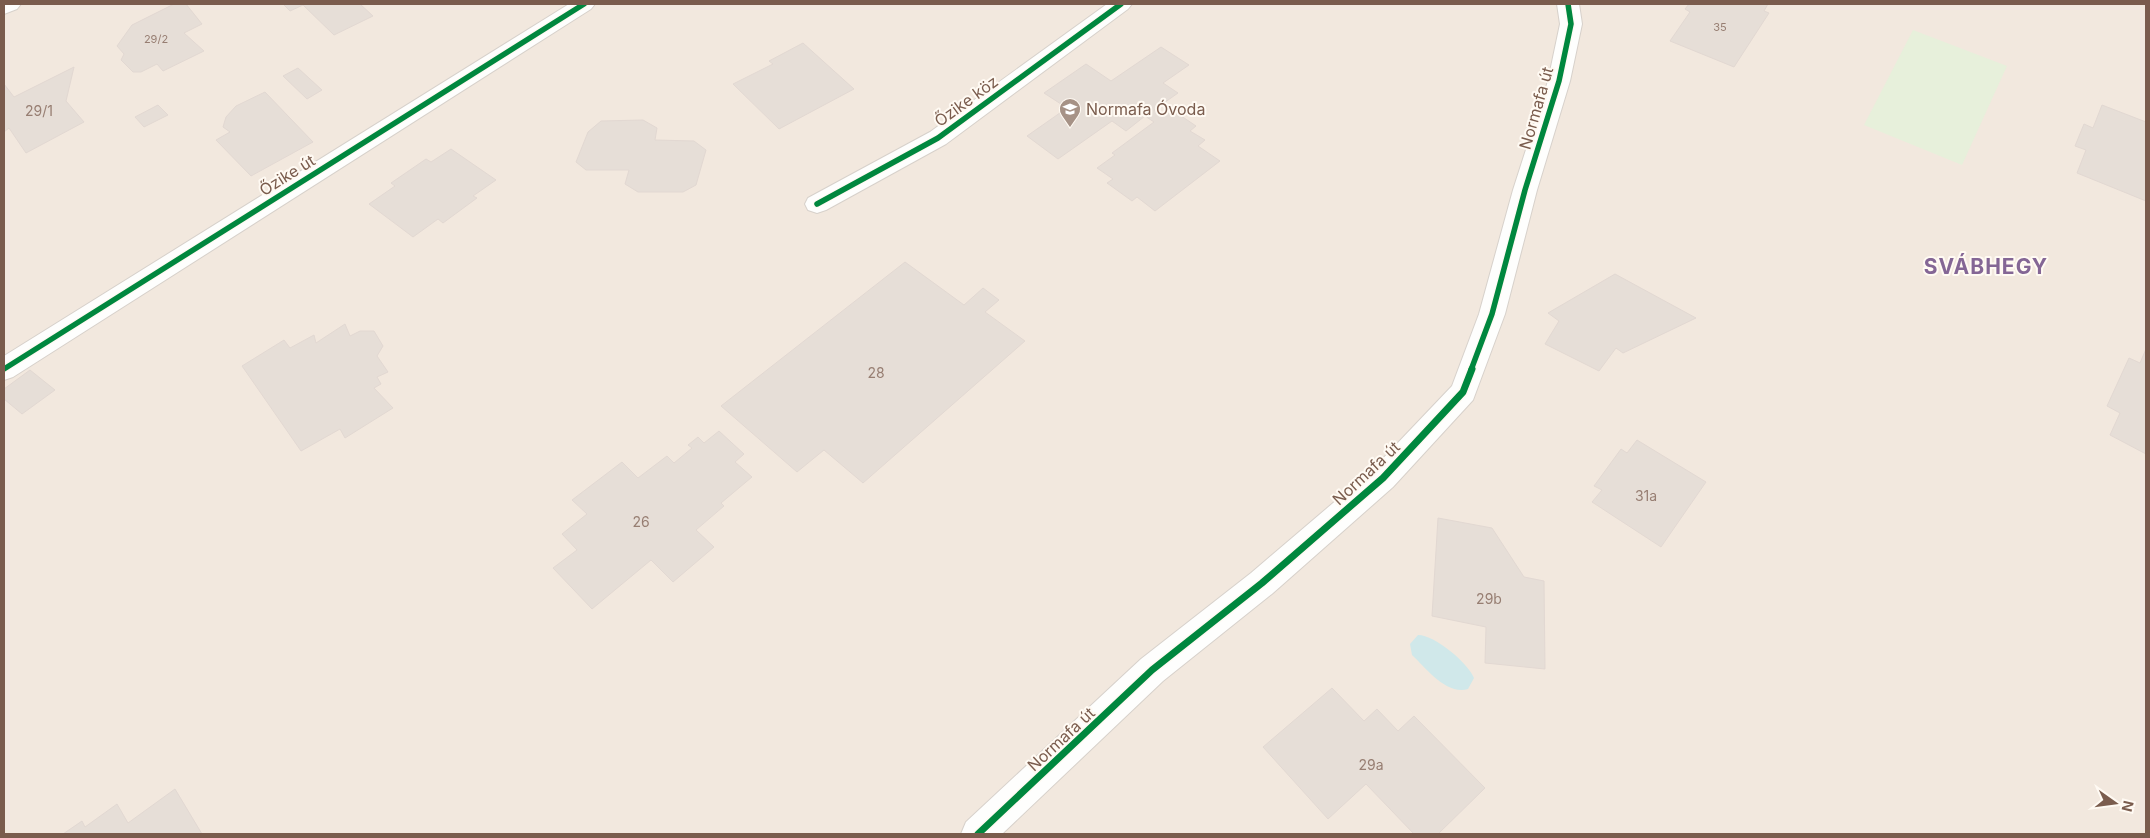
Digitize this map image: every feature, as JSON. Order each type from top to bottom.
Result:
[{"type":"street","points":[[4,7],[10,4]]},
{"type":"street","name":"Őzike út","points":[[4,369],[584,4]]},
{"type":"street","name":"Őzike köz","points":[[817,204],[938,138],[1121,4]]},
{"type":"street","name":"Normafa út","points":[[978,834],[1152,670],[1262,583],[1383,478],[1414,447],[1463,392],[1492,314],[1525,190],[1560,81],[1571,24],[1568,4]]},
{"type":"shaded area","points":[[4,4],[2146,4],[2146,834],[4,834]]},
{"type":"green space","points":[[1913,30],[2007,66],[1962,165],[1864,125]]},
{"type":"water","points":[[1418,635],[1425,636],[1442,645],[1465,665],[1474,678],[1468,689],[1460,690],[1445,685],[1437,680],[1412,655],[1410,644]]},
{"type":"building","points":[[174,4],[186,4],[202,24],[184,33],[204,51],[163,71],[157,64],[141,72],[133,72],[121,60],[124,54],[117,46],[132,25]]},
{"type":"building","points":[[283,4],[360,4],[373,16],[334,35],[303,5],[290,11]]},
{"type":"building","points":[[1689,4],[1768,4],[1764,11],[1769,13],[1734,67],[1670,41],[1690,12],[1685,9]]},
{"type":"building","points":[[803,43],[854,89],[779,129],[733,84],[773,64],[769,61]]},
{"type":"building","name":"Normafa Óvoda","points":[[1161,47],[1189,65],[1163,83],[1178,93],[1154,110],[1162,116],[1171,109],[1196,126],[1190,131],[1205,140],[1198,146],[1220,161],[1155,211],[1137,197],[1132,201],[1107,183],[1113,179],[1097,168],[1115,155],[1112,153],[1154,122],[1145,116],[1126,131],[1112,121],[1058,159],[1027,136],[1067,108],[1044,93],[1086,64],[1111,81]]},
{"type":"building","points":[[74,67],[66,101],[84,122],[26,153],[9,128],[4,132],[4,84],[14,97]]},
{"type":"building","points":[[298,68],[322,90],[307,99],[283,76]]},
{"type":"building","points":[[265,92],[313,142],[251,176],[216,140],[230,132],[223,127],[226,117],[236,106]]},
{"type":"building","points":[[158,105],[168,115],[144,127],[135,117]]},
{"type":"building","points":[[2102,105],[2146,122],[2146,201],[2077,173],[2086,150],[2075,146],[2084,124],[2093,128]]},
{"type":"building","points":[[643,120],[657,128],[655,140],[694,141],[706,150],[696,185],[683,192],[638,192],[625,184],[629,170],[586,170],[576,162],[588,132],[601,121]]},
{"type":"building","points":[[451,149],[496,180],[473,196],[477,198],[443,223],[438,219],[413,237],[369,204],[395,186],[391,183],[426,159],[431,162]]},
{"type":"building","points":[[905,262],[964,305],[983,288],[999,300],[985,312],[1025,341],[863,483],[824,450],[797,472],[721,406]]},
{"type":"building","points":[[1615,274],[1696,318],[1623,353],[1616,348],[1599,371],[1545,344],[1559,321],[1548,313]]},
{"type":"building","points":[[345,324],[350,336],[360,331],[374,331],[383,346],[377,356],[388,372],[377,377],[381,384],[374,388],[393,408],[345,438],[340,429],[301,451],[242,366],[284,340],[290,348],[314,335],[316,343]]},
{"type":"building","points":[[2146,349],[2146,454],[2110,435],[2120,413],[2107,406],[2129,358],[2140,363]]},
{"type":"building","points":[[30,370],[55,390],[22,414],[4,399],[4,389]]},
{"type":"building","points":[[719,431],[744,454],[735,462],[752,477],[721,503],[724,506],[696,530],[714,547],[673,582],[651,560],[592,609],[553,568],[577,550],[562,534],[587,514],[572,500],[622,462],[638,478],[667,456],[674,463],[692,448],[688,445],[698,437],[704,443]]},
{"type":"building","points":[[1637,440],[1706,482],[1661,547],[1592,502],[1602,490],[1594,486],[1621,449],[1627,453]]},
{"type":"building","points":[[1438,518],[1492,528],[1524,577],[1544,581],[1545,669],[1485,663],[1486,627],[1432,616]]},
{"type":"building","points":[[1332,688],[1364,721],[1377,709],[1398,731],[1414,716],[1485,788],[1438,834],[1414,834],[1366,784],[1328,819],[1263,747]]},
{"type":"building","points":[[175,789],[202,834],[63,834],[82,821],[85,827],[117,804],[128,823]]},
{"type":"cycle path","points":[[4,369],[584,4]]},
{"type":"cycle path","points":[[817,204],[938,138],[1121,4]]},
{"type":"cycle path","points":[[978,834],[1152,670],[1262,583],[1383,478],[1463,392],[1492,314],[1525,190],[1559,81],[1571,24],[1568,4]]},
{"type":"place","name":"Normafa Óvoda","points":[[1070,128]]},
{"type":"district","name":"SVÁBHEGY","points":[[1986,267]]}]
